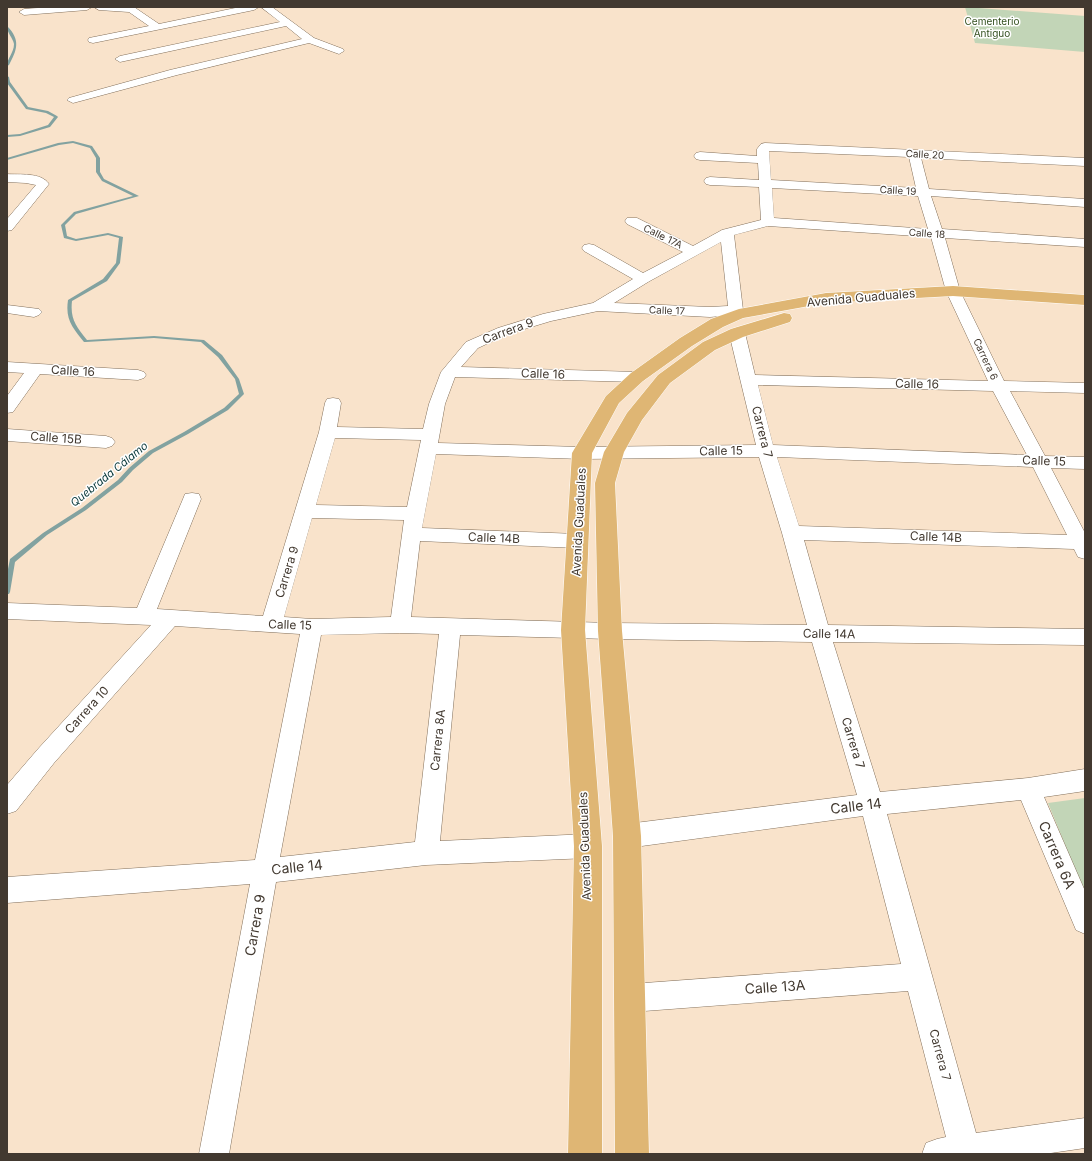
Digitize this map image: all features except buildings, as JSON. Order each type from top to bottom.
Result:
[{"type":"main road","name":"Avenida Guaduales","points":[[957,297],[1085,311]]},
{"type":"main road","name":"Avenida Guaduales","points":[[585,1154],[588,846],[573,630],[582,453],[612,400],[637,377],[686,342],[717,323],[737,319],[778,319],[848,307],[918,304],[957,297],[1085,300]]},
{"type":"main road","name":"Avenida Guaduales","points":[[632,1154],[631,998],[627,836],[610,631],[605,484],[614,452],[634,417],[664,379],[709,346],[737,319]]},
{"type":"street","points":[[24,12],[87,7]]},
{"type":"street","points":[[99,7],[131,9],[157,27]]},
{"type":"street","points":[[195,7],[205,17]]},
{"type":"street","points":[[93,40],[254,7]]},
{"type":"street","points":[[266,7],[310,40],[339,51]]},
{"type":"street","points":[[120,59],[288,23]]},
{"type":"street","points":[[133,32],[174,72]]},
{"type":"street","points":[[74,100],[174,72],[310,40]]},
{"type":"street","points":[[764,153],[768,222]]},
{"type":"street","name":"Calle 20","points":[[700,156],[764,153],[914,154],[1085,162]]},
{"type":"street","name":"Carrera 6","points":[[914,154],[923,192],[957,297],[998,385],[1039,461],[1082,547]]},
{"type":"street","points":[[7,178],[40,181],[43,184],[7,227]]},
{"type":"street","name":"Calle 19","points":[[710,181],[923,192],[1085,203]]},
{"type":"street","name":"Calle 17A","points":[[632,221],[694,252]]},
{"type":"street","name":"Carrera 9","points":[[400,625],[411,534],[437,404],[449,372],[472,344],[503,331],[548,317],[598,307],[643,279],[727,233],[768,222]]},
{"type":"street","name":"Calle 18","points":[[768,222],[1085,243]]},
{"type":"street","name":"Carrera 7","points":[[727,233],[737,319],[766,451],[792,533],[820,634],[872,804],[920,976],[956,1153]]},
{"type":"street","points":[[589,248],[643,279]]},
{"type":"street","name":"Calle 17","points":[[598,307],[710,312],[737,319]]},
{"type":"street","points":[[7,310],[34,312]]},
{"type":"street","name":"Calle 16","points":[[7,367],[138,375]]},
{"type":"street","points":[[7,408],[35,369]]},
{"type":"street","name":"Calle 16","points":[[449,372],[637,377]]},
{"type":"street","name":"Calle 16","points":[[750,380],[1085,388]]},
{"type":"street","name":"Carrera 9","points":[[271,625],[328,432],[333,403]]},
{"type":"street","name":"Calle 15","points":[[328,432],[429,442],[582,453],[766,451],[1085,463]]},
{"type":"street","name":"Calle 15B","points":[[7,435],[106,442]]},
{"type":"street","points":[[144,616],[192,498]]},
{"type":"street","points":[[305,511],[415,514]]},
{"type":"street","name":"Calle 14B","points":[[792,533],[1082,547]]},
{"type":"street","name":"Calle 14B","points":[[411,534],[578,541]]},
{"type":"street","name":"Calle 15","points":[[7,611],[144,616],[312,627],[400,625],[573,630]]},
{"type":"street","name":"Carrera 10","points":[[7,803],[46,756],[170,618]]},
{"type":"street","name":"Carrera 9","points":[[214,1154],[265,870],[312,627]]},
{"type":"street","name":"Carrera 8A","points":[[426,853],[450,627]]},
{"type":"street","name":"Calle 14A","points":[[573,630],[1085,637]]},
{"type":"street","name":"Calle 14","points":[[627,836],[872,804],[1028,789],[1085,780]]},
{"type":"street","name":"Carrera 6A","points":[[1028,789],[1085,921]]},
{"type":"street","name":"Calle 14","points":[[7,890],[265,870],[426,853],[588,846]]},
{"type":"street","name":"Calle 13A","points":[[631,998],[920,976]]},
{"type":"street","points":[[956,1153],[1085,1133]]},
{"type":"green space","name":"Cementerio Antiguo","points":[[965,7],[1085,16],[1085,52],[975,43]]},
{"type":"green space","points":[[1085,798],[1085,894],[1048,803]]},
{"type":"waterway","name":"Quebrada Cálamo","points":[[7,27],[15,42],[15,50],[7,65]]},
{"type":"waterway","name":"Quebrada Cálamo","points":[[7,77],[8,82],[27,108],[47,112],[56,117],[49,126],[20,135],[7,136]]},
{"type":"waterway","name":"Quebrada Cálamo","points":[[7,159],[59,144],[73,142],[91,147],[98,158],[98,172],[103,180],[137,196],[75,213],[63,225],[65,237],[76,240],[108,234],[121,237],[118,263],[105,280],[70,300],[70,318],[86,341],[154,337],[202,341],[220,356],[237,379],[242,394],[226,409],[151,452],[131,469],[120,481],[84,509],[45,534],[12,561],[7,592]]}]
